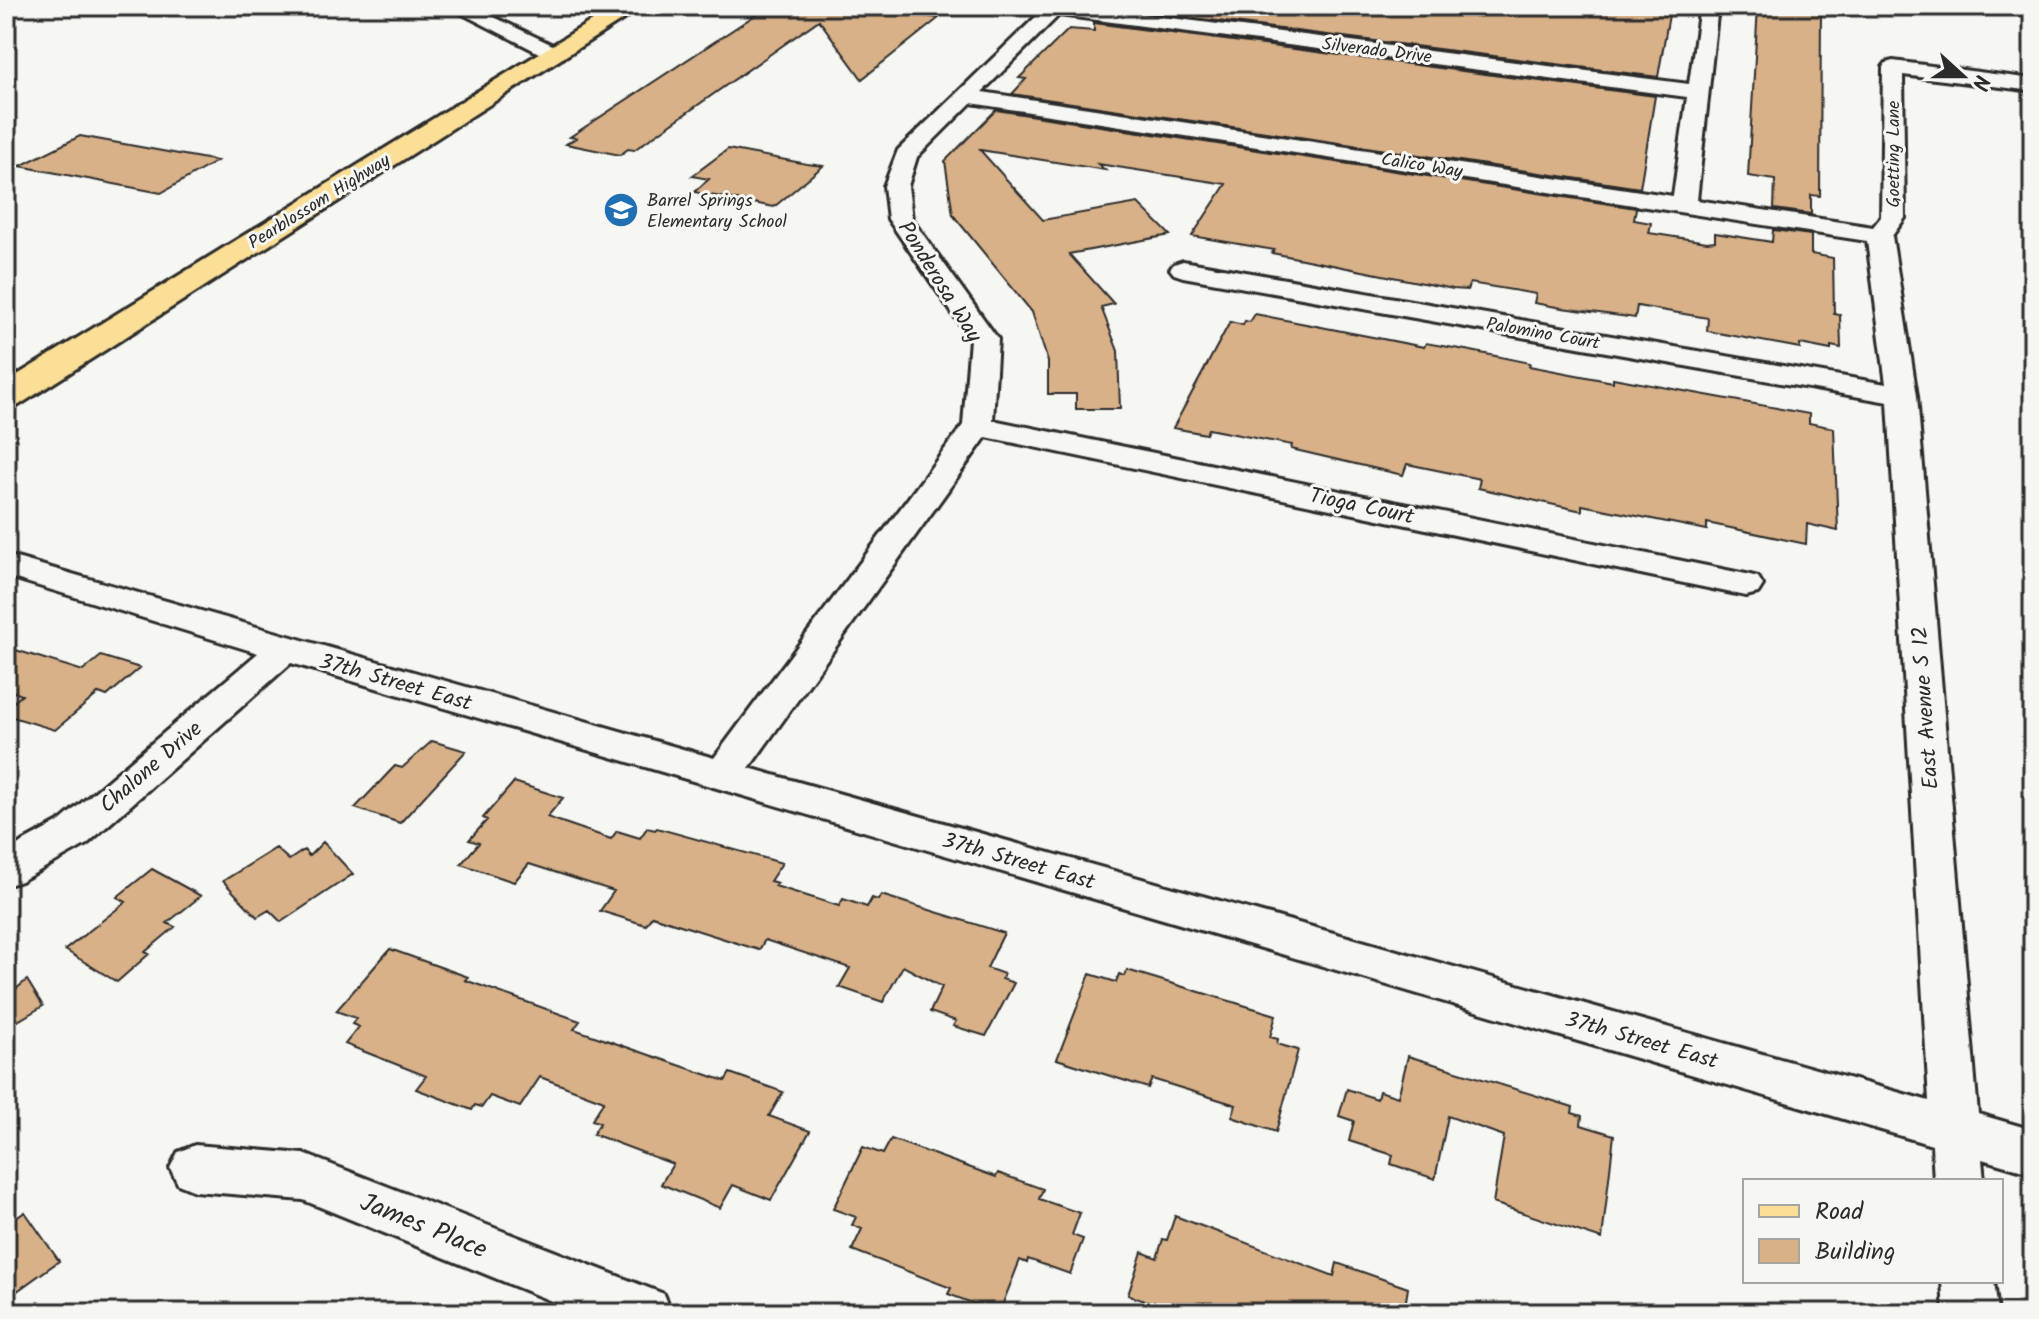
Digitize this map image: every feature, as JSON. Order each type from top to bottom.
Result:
[{"type":"main road","name":"Pearblossom Highway","points":[[6,397],[632,6]]},
{"type":"street","points":[[6,9],[14,6]]},
{"type":"street","points":[[456,6],[556,54]]},
{"type":"street","points":[[1684,205],[1709,6]]},
{"type":"street","name":"Silverado Drive","points":[[1055,9],[1698,92]]},
{"type":"street","name":"Ponderosa Way","points":[[978,426],[984,339],[900,219],[896,186],[906,155],[1055,9]]},
{"type":"street","name":"Goetting Lane","points":[[1879,235],[1893,218],[1893,67],[2033,85]]},
{"type":"street","name":"Calico Way","points":[[965,96],[1879,235]]},
{"type":"street","name":"East Avenue S 12","points":[[1879,235],[1902,396],[1959,1179]]},
{"type":"street","name":"Palomino Court","points":[[1183,269],[1902,396]]},
{"type":"street","points":[[723,775],[978,426]]},
{"type":"street","name":"Tioga Court","points":[[978,426],[1746,585]]},
{"type":"street","name":"37th Street East","points":[[6,565],[285,649],[2033,1152]]},
{"type":"street","name":"Chalone Drive","points":[[6,870],[73,833],[285,649]]},
{"type":"street","name":"James Place","points":[[195,1168],[304,1177],[645,1313]]},
{"type":"street","points":[[1968,1283],[1971,1313]]},
{"type":"building","points":[[769,6],[931,6],[920,15],[939,18],[862,79],[819,20],[634,150],[628,149],[620,155],[566,144],[576,138],[570,137]]},
{"type":"building","points":[[1100,6],[1309,6],[1350,11],[1351,6],[1646,6],[1670,9],[1658,77]]},
{"type":"building","points":[[1758,6],[1821,6],[1820,196],[1811,195],[1811,214],[1774,209],[1775,180],[1748,176]]},
{"type":"building","points":[[1094,23],[1655,96],[1640,188],[1012,94],[1026,79],[1019,78],[1069,29],[1094,31]]},
{"type":"building","points":[[996,110],[1636,208],[1634,220],[1651,223],[1649,233],[1707,242],[1715,241],[1715,233],[1772,242],[1773,230],[1811,235],[1811,254],[1833,258],[1834,314],[1840,315],[1841,348],[1831,346],[1831,350],[1800,344],[1800,348],[1707,331],[1708,318],[1637,306],[1635,318],[1562,308],[1534,303],[1536,294],[1470,283],[1467,290],[1453,289],[1272,253],[1274,250],[1192,236],[1226,184],[1098,164],[1105,170],[980,150],[1043,220],[1138,203],[1170,235],[1069,254],[1114,304],[1101,307],[1118,351],[1120,409],[1076,409],[1076,394],[1048,394],[1048,362],[1032,312],[953,215],[945,161]]},
{"type":"building","points":[[80,136],[217,161],[161,193],[20,166]]},
{"type":"building","points":[[728,149],[823,166],[774,207],[694,192],[709,179],[692,176]]},
{"type":"building","points":[[1255,314],[1424,347],[1426,343],[1471,351],[1613,382],[1613,378],[1809,414],[1809,423],[1834,428],[1838,531],[1807,524],[1806,544],[1707,523],[1707,530],[1582,505],[1582,511],[1478,488],[1480,479],[1407,464],[1403,475],[1291,449],[1292,445],[1208,429],[1206,434],[1173,428],[1230,322],[1243,325],[1245,321],[1250,322]]},
{"type":"building","points":[[6,647],[83,671],[101,656],[140,668],[107,696],[99,693],[55,730],[6,715],[6,708],[22,695],[6,689]]},
{"type":"building","points":[[432,741],[466,751],[400,823],[355,808],[395,766],[402,768]]},
{"type":"building","points":[[514,782],[563,798],[547,817],[611,839],[617,831],[640,838],[647,828],[657,828],[782,863],[770,881],[778,883],[775,886],[839,906],[843,899],[867,907],[872,898],[878,900],[881,895],[1004,933],[987,968],[1004,974],[1002,979],[1014,983],[986,1036],[953,1026],[956,1021],[930,1012],[942,987],[903,966],[883,1002],[839,987],[850,968],[765,940],[759,950],[652,916],[646,925],[600,911],[614,891],[529,864],[514,882],[461,864],[479,843],[469,840],[487,820],[483,818]]},
{"type":"building","points":[[323,842],[353,874],[281,922],[269,910],[257,917],[223,881],[276,848],[289,860],[304,850],[309,856]]},
{"type":"building","points":[[152,869],[201,896],[167,923],[175,927],[145,952],[149,954],[117,982],[65,950],[126,902],[117,897]]},
{"type":"building","points":[[390,949],[468,977],[465,980],[580,1021],[574,1029],[725,1081],[730,1073],[783,1092],[769,1116],[810,1131],[771,1200],[733,1185],[720,1208],[661,1184],[673,1164],[593,1134],[600,1123],[592,1120],[604,1101],[540,1077],[520,1107],[490,1096],[482,1107],[475,1105],[472,1110],[416,1089],[426,1076],[345,1044],[359,1027],[352,1024],[356,1018],[336,1011]]},
{"type":"building","points":[[1127,970],[1276,1015],[1270,1037],[1278,1039],[1277,1044],[1298,1050],[1276,1132],[1232,1117],[1236,1105],[1152,1079],[1148,1088],[1057,1059],[1090,974],[1116,982],[1119,974],[1125,976]]},
{"type":"building","points":[[27,980],[43,1006],[6,1028],[6,997]]},
{"type":"building","points":[[1408,1056],[1573,1107],[1572,1113],[1582,1116],[1581,1125],[1614,1135],[1602,1239],[1493,1203],[1504,1136],[1448,1116],[1435,1179],[1391,1164],[1393,1155],[1349,1141],[1354,1121],[1339,1116],[1347,1089],[1377,1099],[1379,1091],[1398,1097]]},
{"type":"building","points":[[891,1139],[996,1177],[998,1173],[1043,1189],[1039,1199],[1080,1213],[1072,1235],[1083,1239],[1070,1274],[1028,1259],[1027,1263],[1020,1260],[999,1313],[948,1294],[951,1288],[852,1250],[862,1229],[852,1225],[856,1217],[833,1209],[863,1147],[883,1154]]},
{"type":"building","points":[[25,1212],[59,1261],[6,1299],[6,1225]]},
{"type":"building","points":[[1175,1216],[1334,1276],[1337,1263],[1408,1288],[1404,1313],[1158,1313],[1160,1307],[1128,1295],[1142,1252],[1157,1258]]},
{"type":"place","name":"Barrel Springs Elementary School","points":[[621,210]]}]
